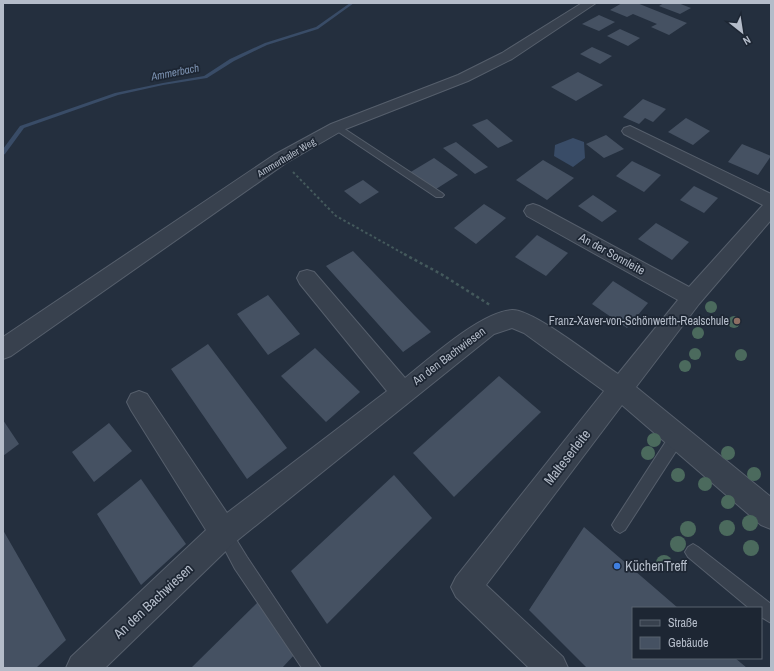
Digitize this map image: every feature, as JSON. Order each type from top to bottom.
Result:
[{"type":"street","name":"Ammerthaler Weg","points":[[3,349],[280,159],[337,127],[463,78],[507,56],[590,3]]},
{"type":"street","points":[[630,132],[771,202]]},
{"type":"street","points":[[620,389],[692,298],[771,208]]},
{"type":"street","name":"An der Sonnleite","points":[[533,211],[692,298]]},
{"type":"street","name":"An den Bachwiesen","points":[[307,278],[402,392]]},
{"type":"street","points":[[512,319],[532,326],[620,389],[771,515]]},
{"type":"street","name":"An den Bachwiesen","points":[[82,668],[224,533],[402,392],[487,327],[512,319]]},
{"type":"street","name":"Malteserleite","points":[[552,668],[466,587],[620,389]]},
{"type":"street","points":[[139,402],[224,533]]},
{"type":"lane","points":[[337,127],[439,195]]},
{"type":"lane","points":[[620,524],[677,437]]},
{"type":"lane","points":[[224,533],[241,563],[312,668]]},
{"type":"lane","points":[[693,552],[761,607]]},
{"type":"lane","points":[[762,608],[771,615]]},
{"type":"path","points":[[280,159],[336,216],[441,274],[512,319]]},
{"type":"water","points":[[573,138],[584,142],[585,158],[573,167],[554,156],[555,145]]},
{"type":"building","points":[[622,3],[637,3],[687,23],[669,35],[651,27],[657,24],[633,14],[627,17],[610,10]]},
{"type":"building","points":[[664,3],[678,3],[691,8],[680,14],[659,6]]},
{"type":"building","points":[[599,15],[615,22],[599,31],[582,24]]},
{"type":"building","points":[[620,29],[640,38],[628,46],[607,36]]},
{"type":"building","points":[[592,47],[612,56],[600,64],[580,54]]},
{"type":"building","points":[[578,72],[603,85],[576,101],[551,87]]},
{"type":"building","points":[[643,99],[666,109],[653,122],[645,118],[639,124],[623,117]]},
{"type":"building","points":[[686,118],[710,131],[693,145],[668,132]]},
{"type":"building","points":[[487,119],[513,141],[498,148],[472,125]]},
{"type":"building","points":[[606,135],[624,149],[604,158],[586,144]]},
{"type":"building","points":[[456,142],[488,167],[475,174],[443,148]]},
{"type":"building","points":[[742,144],[771,156],[758,175],[728,162]]},
{"type":"building","points":[[434,158],[458,175],[433,191],[409,173]]},
{"type":"building","points":[[543,160],[574,178],[547,200],[516,180]]},
{"type":"building","points":[[632,161],[661,175],[644,192],[616,176]]},
{"type":"building","points":[[363,180],[379,192],[360,204],[344,191]]},
{"type":"building","points":[[694,186],[718,198],[704,213],[680,200]]},
{"type":"building","points":[[593,195],[617,211],[602,222],[578,206]]},
{"type":"building","points":[[484,204],[506,218],[476,244],[454,228]]},
{"type":"building","points":[[656,223],[689,242],[672,260],[638,239]]},
{"type":"building","points":[[537,235],[568,253],[546,276],[515,257]]},
{"type":"building","points":[[353,251],[431,332],[403,352],[326,266]]},
{"type":"building","points":[[613,281],[648,303],[627,328],[592,304]]},
{"type":"building","points":[[268,295],[300,334],[268,355],[237,314]]},
{"type":"building","points":[[208,344],[287,448],[247,479],[171,369]]},
{"type":"building","points":[[315,348],[360,392],[326,422],[281,376]]},
{"type":"building","points":[[499,376],[541,412],[454,497],[413,453]]},
{"type":"building","points":[[3,420],[19,444],[3,456]]},
{"type":"building","points":[[109,423],[132,451],[94,482],[72,452]]},
{"type":"building","points":[[394,475],[432,518],[327,624],[291,571]]},
{"type":"building","points":[[141,479],[186,544],[141,585],[97,514]]},
{"type":"building","points":[[584,527],[677,607],[632,607],[632,659],[736,659],[747,668],[587,668],[529,610]]},
{"type":"building","points":[[3,530],[66,640],[36,668],[3,668]]},
{"type":"building","points":[[260,600],[297,652],[282,668],[191,668]]},
{"type":"waterway","name":"Ammerbach","points":[[3,153],[22,127],[117,94],[205,77],[232,60],[266,44],[317,28],[352,3]]},
{"type":"place","name":"Franz-Xaver-von-Schönwerth-Realschule","points":[[737,321]]},
{"type":"place","name":"KüchenTreff","points":[[617,566]]}]
